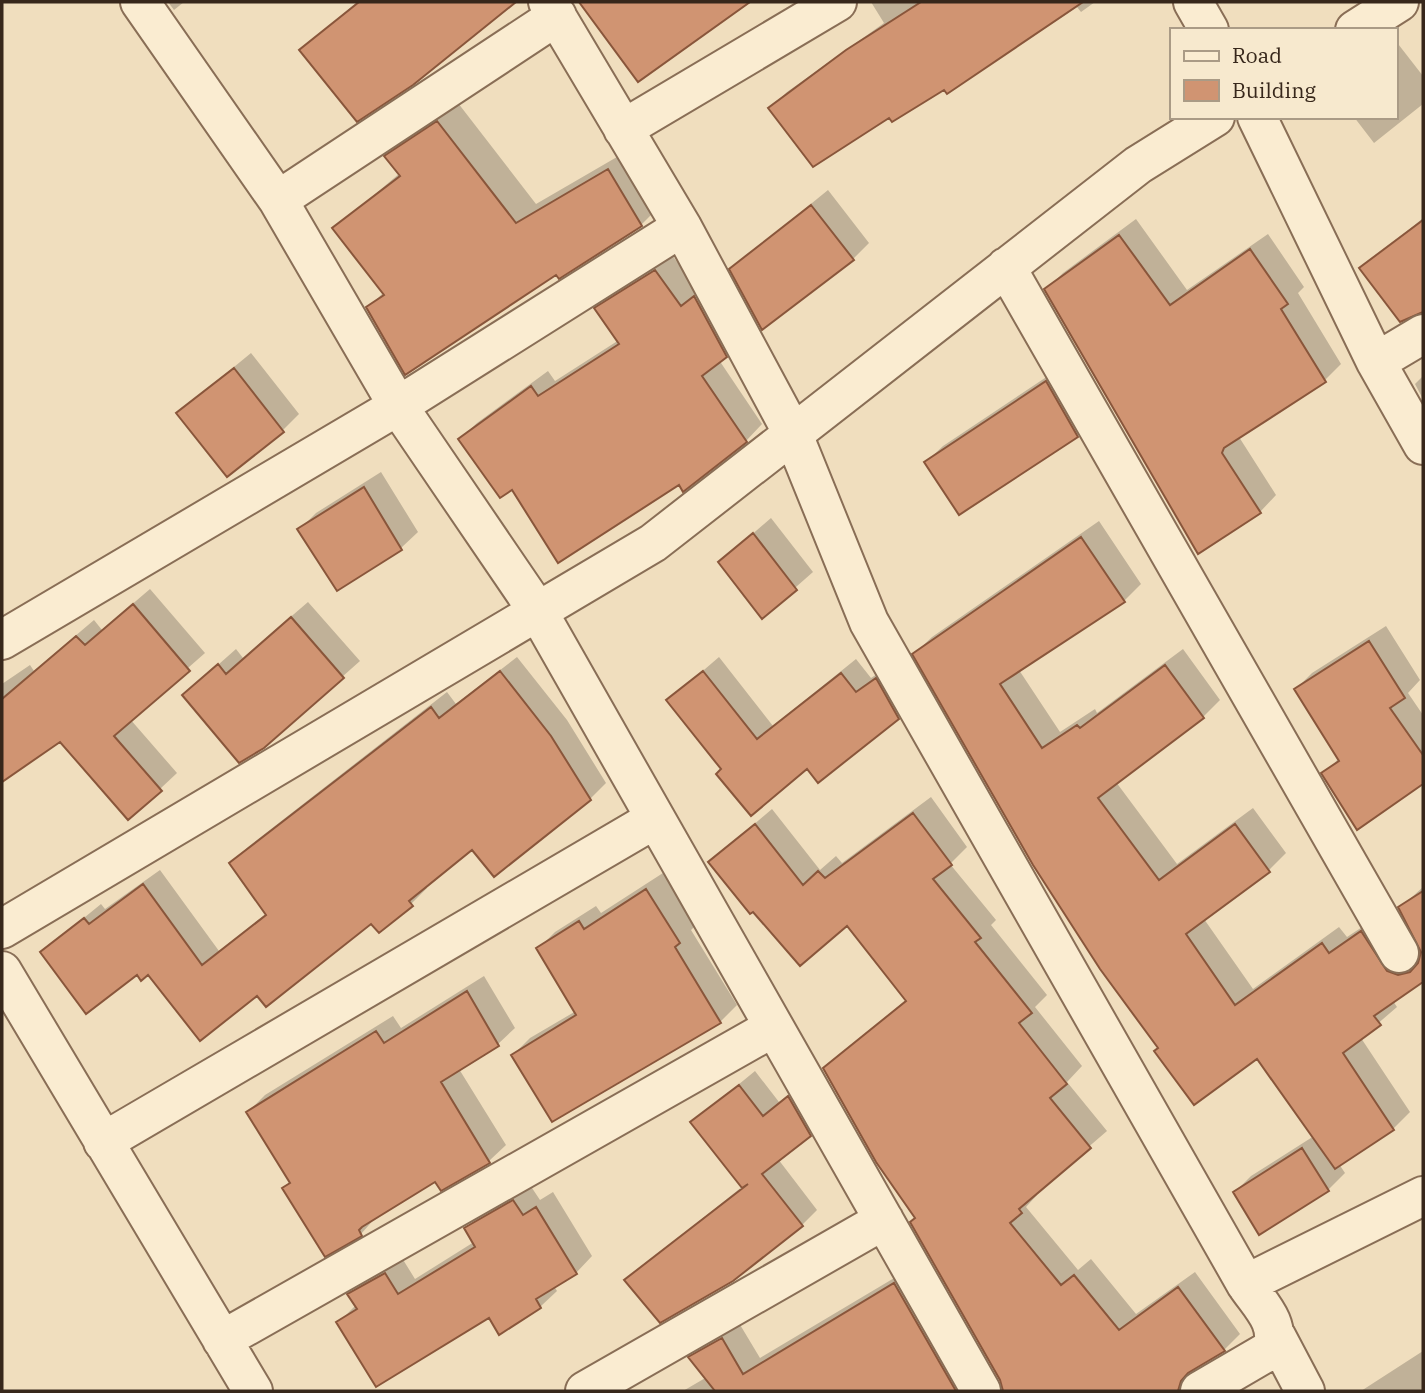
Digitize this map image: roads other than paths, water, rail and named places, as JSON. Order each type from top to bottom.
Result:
[{"type":"street","points":[[140,2],[278,200],[398,406],[537,610],[981,1391]]},
{"type":"street","points":[[623,129],[837,2]]},
{"type":"street","points":[[1193,2],[1208,28]]},
{"type":"street","points":[[1358,28],[1399,2]]},
{"type":"street","points":[[278,200],[552,9],[682,227],[792,432],[869,622],[1246,1284],[1274,1325],[1276,1336],[1305,1391]]},
{"type":"street","points":[[2,929],[653,543],[792,432],[1138,165],[1212,119]]},
{"type":"street","points":[[1258,119],[1376,362],[1423,445]]},
{"type":"street","points":[[2,640],[398,406],[682,227]]},
{"type":"street","points":[[1006,267],[1399,953]]},
{"type":"street","points":[[1376,362],[1423,334]]},
{"type":"street","points":[[103,1142],[655,819]]},
{"type":"street","points":[[2,971],[253,1391]]},
{"type":"street","points":[[222,1340],[774,1027]]},
{"type":"street","points":[[1246,1284],[1423,1196]]},
{"type":"street","points":[[585,1391],[884,1220]]},
{"type":"street","points":[[1200,1391],[1272,1349],[1276,1336]]}]
